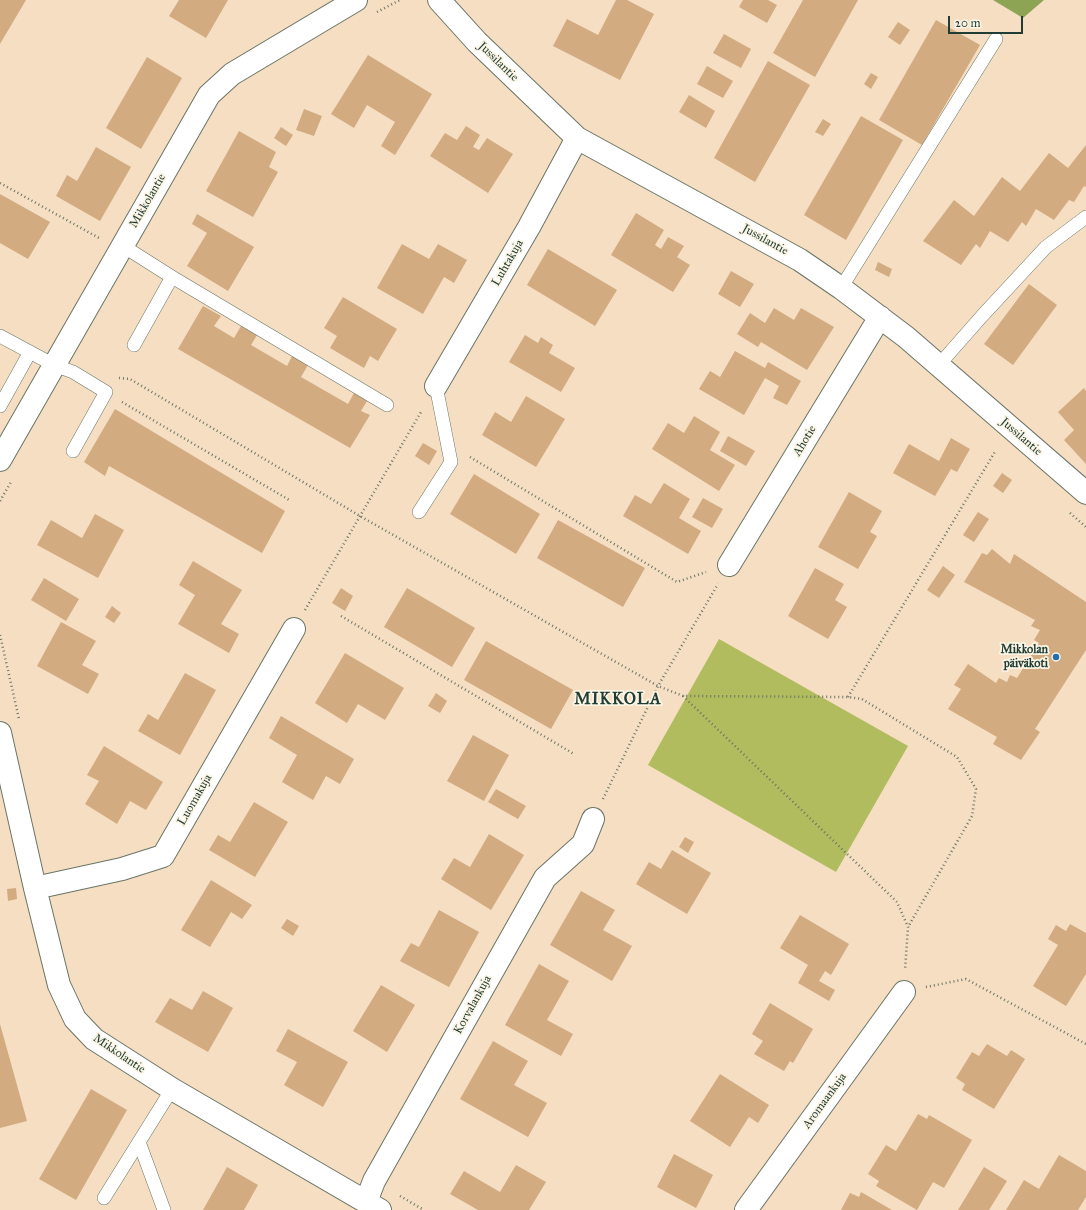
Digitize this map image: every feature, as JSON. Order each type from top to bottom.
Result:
[{"type":"street","name":"Mikkolantie","points":[[0,460],[209,95],[232,74],[356,0]]},
{"type":"street","name":"Jussilantie","points":[[438,0],[477,42],[576,138],[800,260],[842,288],[906,337],[1086,493]]},
{"type":"street","name":"Luhtakuja","points":[[436,386],[529,227],[576,138]]},
{"type":"street","name":"Ahotie","points":[[729,564],[880,316]]},
{"type":"street","name":"Luomakuja","points":[[35,888],[122,869],[163,856],[294,629]]},
{"type":"street","name":"Mikkolantie","points":[[0,733],[5,782],[35,888],[59,985],[75,1019],[94,1039],[172,1089],[369,1207]]},
{"type":"street","name":"Korvalankuja","points":[[369,1207],[374,1181],[545,878],[583,844],[594,819]]},
{"type":"street","name":"Aromaankuja","points":[[746,1210],[904,992]]},
{"type":"lane","points":[[842,288],[996,39]]},
{"type":"lane","points":[[938,366],[1046,246],[1086,217]]},
{"type":"lane","points":[[122,248],[172,276],[387,404]]},
{"type":"lane","points":[[134,345],[172,276]]},
{"type":"lane","points":[[0,336],[54,365],[73,372],[106,392],[73,451]]},
{"type":"lane","points":[[0,406],[30,352]]},
{"type":"lane","points":[[419,512],[451,462],[436,386]]},
{"type":"lane","points":[[104,1198],[172,1089]]},
{"type":"lane","points":[[139,1142],[164,1210]]},
{"type":"path","points":[[371,16],[390,4],[400,0]]},
{"type":"path","points":[[0,183],[122,248]]},
{"type":"path","points":[[86,380],[100,378],[130,378],[360,516],[658,686],[683,696],[848,697],[862,699],[957,757],[976,789],[972,816],[908,927],[904,992],[966,980],[1086,1044]]},
{"type":"path","points":[[294,629],[436,386]]},
{"type":"path","points":[[106,392],[291,501]]},
{"type":"path","points":[[448,444],[677,582],[729,564]]},
{"type":"path","points":[[848,697],[996,450]]},
{"type":"path","points":[[594,819],[658,686],[729,564]]},
{"type":"path","points":[[341,616],[574,754]]},
{"type":"path","points":[[0,635],[20,720]]},
{"type":"path","points":[[683,696],[897,902],[908,927]]},
{"type":"path","points":[[374,1181],[424,1210]]},
{"type":"green space","points":[[993,0],[1044,0],[1023,18]]},
{"type":"green space","points":[[719,639],[908,746],[836,872],[648,765]]},
{"type":"building","points":[[0,0],[26,0],[0,44]]},
{"type":"building","points":[[179,0],[228,0],[206,38],[169,16]]},
{"type":"building","points":[[616,0],[627,0],[654,14],[620,80],[553,46],[567,19],[598,35]]},
{"type":"building","points":[[743,0],[768,0],[777,5],[767,23],[739,7]]},
{"type":"building","points":[[803,0],[858,0],[815,77],[773,53]]},
{"type":"building","points":[[936,20],[980,45],[922,145],[879,120]]},
{"type":"building","points":[[898,22],[910,30],[900,45],[888,37]]},
{"type":"building","points":[[724,34],[751,49],[741,68],[713,53]]},
{"type":"building","points":[[368,55],[432,94],[395,155],[381,146],[395,122],[367,105],[354,128],[331,114]]},
{"type":"building","points":[[147,57],[182,78],[141,149],[106,128]]},
{"type":"building","points":[[768,61],[810,85],[755,182],[714,158]]},
{"type":"building","points":[[707,66],[733,81],[723,98],[697,84]]},
{"type":"building","points":[[871,73],[878,77],[871,89],[864,84]]},
{"type":"building","points":[[689,95],[715,111],[706,128],[679,112]]},
{"type":"building","points":[[304,109],[322,116],[314,136],[296,130]]},
{"type":"building","points":[[861,116],[903,140],[846,240],[804,215]]},
{"type":"building","points":[[823,119],[831,124],[823,136],[815,132]]},
{"type":"building","points":[[466,126],[480,135],[473,147],[479,150],[487,138],[513,154],[488,193],[430,156],[445,133],[457,140]]},
{"type":"building","points":[[281,127],[293,135],[286,146],[274,138]]},
{"type":"building","points":[[239,131],[276,152],[269,167],[278,172],[253,217],[206,191]]},
{"type":"building","points":[[1086,145],[1086,187],[1084,186],[1074,202],[1069,200],[1054,220],[1036,209],[1026,226],[1022,222],[1008,242],[990,231],[980,248],[976,244],[961,265],[923,241],[954,200],[974,216],[1002,177],[1020,191],[1049,153],[1068,168]]},
{"type":"building","points":[[96,147],[131,167],[100,221],[56,196],[67,175],[77,181]]},
{"type":"building","points":[[0,194],[50,222],[28,259],[0,243]]},
{"type":"building","points":[[636,213],[664,230],[655,245],[661,249],[668,237],[684,246],[677,257],[690,265],[673,292],[611,255]]},
{"type":"building","points":[[197,214],[254,247],[228,291],[187,266],[207,233],[192,224]]},
{"type":"building","points":[[402,244],[429,259],[438,244],[467,260],[454,283],[444,277],[423,314],[377,288]]},
{"type":"building","points":[[548,249],[617,290],[595,326],[527,285]]},
{"type":"building","points":[[878,262],[892,269],[889,277],[875,270]]},
{"type":"building","points":[[731,271],[754,284],[740,307],[718,294]]},
{"type":"building","points":[[1029,284],[1057,305],[1013,365],[984,344]]},
{"type":"building","points":[[343,297],[397,329],[378,361],[370,356],[364,368],[330,348],[337,336],[324,328]]},
{"type":"building","points":[[203,306],[221,316],[214,326],[234,338],[241,326],[257,335],[251,345],[287,366],[292,356],[308,365],[301,377],[348,404],[354,393],[367,401],[361,411],[370,415],[350,448],[178,349]]},
{"type":"building","points":[[774,308],[794,320],[801,308],[834,327],[807,370],[761,342],[758,347],[737,334],[750,313],[765,323]]},
{"type":"building","points":[[525,335],[538,343],[541,337],[553,345],[549,353],[575,368],[561,392],[509,362]]},
{"type":"building","points":[[735,351],[765,368],[768,362],[801,381],[787,405],[773,398],[779,386],[765,378],[744,415],[699,389],[710,371],[720,377]]},
{"type":"building","points":[[1084,388],[1086,391],[1086,464],[1064,440],[1074,430],[1058,412]]},
{"type":"building","points":[[526,396],[565,419],[536,467],[482,435],[495,412],[511,422]]},
{"type":"building","points":[[115,409],[285,511],[262,553],[109,466],[105,476],[84,462]]},
{"type":"building","points":[[694,416],[720,432],[710,450],[735,465],[719,491],[652,449],[668,423],[684,433]]},
{"type":"building","points":[[728,436],[755,451],[746,466],[720,451]]},
{"type":"building","points":[[951,438],[970,449],[957,472],[951,469],[935,496],[893,473],[909,444],[939,461]]},
{"type":"building","points":[[423,443],[437,451],[429,465],[415,456]]},
{"type":"building","points":[[1002,473],[1012,480],[1003,493],[993,486]]},
{"type":"building","points":[[474,474],[540,514],[516,554],[450,514]]},
{"type":"building","points":[[664,483],[690,499],[679,518],[701,531],[688,554],[623,516],[635,495],[651,504]]},
{"type":"building","points":[[849,492],[882,511],[870,532],[877,536],[858,569],[818,547]]},
{"type":"building","points":[[703,498],[723,509],[712,528],[692,517]]},
{"type":"building","points":[[978,512],[989,519],[974,542],[963,535]]},
{"type":"building","points":[[95,514],[124,530],[98,578],[37,545],[51,520],[82,538]]},
{"type":"building","points":[[558,520],[645,568],[623,607],[537,558]]},
{"type":"building","name":"Mikkolan päiväkoti","points":[[992,549],[1010,564],[1014,554],[1086,602],[1086,650],[1035,729],[1040,732],[1021,760],[993,744],[997,737],[948,709],[961,689],[954,685],[968,664],[996,683],[999,678],[1007,682],[1010,675],[1017,678],[1039,643],[1034,640],[1040,630],[1031,626],[1035,620],[964,582],[982,553],[987,555]]},
{"type":"building","points":[[193,561],[242,590],[221,624],[239,634],[229,653],[178,624],[195,595],[179,585]]},
{"type":"building","points":[[943,566],[955,575],[939,598],[927,590]]},
{"type":"building","points":[[815,568],[844,584],[835,600],[847,607],[828,639],[788,616]]},
{"type":"building","points":[[44,578],[79,599],[66,621],[31,600]]},
{"type":"building","points":[[341,588],[353,596],[345,611],[332,603]]},
{"type":"building","points":[[407,588],[475,628],[452,667],[384,627]]},
{"type":"building","points":[[112,606],[121,613],[114,623],[105,617]]},
{"type":"building","points":[[61,622],[96,641],[82,665],[99,674],[88,694],[37,666]]},
{"type":"building","points":[[486,641],[573,690],[551,729],[464,680]]},
{"type":"building","points":[[345,653],[404,688],[385,720],[358,704],[347,723],[315,703]]},
{"type":"building","points":[[185,673],[216,690],[180,755],[138,731],[148,714],[158,720]]},
{"type":"building","points":[[436,693],[447,701],[440,713],[428,706]]},
{"type":"building","points":[[281,716],[354,759],[340,784],[326,776],[313,800],[282,782],[297,755],[269,738]]},
{"type":"building","points":[[473,735],[509,755],[484,801],[447,781]]},
{"type":"building","points":[[104,746],[163,782],[146,810],[130,801],[117,824],[85,804],[99,781],[87,775]]},
{"type":"building","points":[[496,789],[526,806],[518,819],[488,802]]},
{"type":"building","points":[[254,802],[288,822],[255,877],[209,850],[218,835],[230,842]]},
{"type":"building","points":[[489,834],[524,855],[491,910],[441,879],[454,858],[470,867]]},
{"type":"building","points":[[685,837],[694,842],[688,853],[679,847]]},
{"type":"building","points":[[672,850],[711,873],[687,914],[636,884],[649,862],[661,869]]},
{"type":"building","points":[[211,880],[252,905],[242,919],[231,912],[210,947],[181,930]]},
{"type":"building","points":[[16,888],[17,899],[8,901],[7,889]]},
{"type":"building","points":[[581,891],[615,910],[603,930],[632,946],[612,981],[550,945]]},
{"type":"building","points":[[439,910],[479,932],[449,987],[400,961],[411,943],[419,947]]},
{"type":"building","points":[[800,915],[849,944],[831,975],[825,971],[819,981],[835,990],[829,1001],[798,983],[808,965],[780,948]]},
{"type":"building","points":[[287,919],[299,926],[293,936],[281,928]]},
{"type":"building","points":[[1070,924],[1086,933],[1086,974],[1066,1006],[1033,986],[1058,945],[1048,939],[1056,925],[1066,931]]},
{"type":"building","points":[[539,964],[569,981],[547,1020],[573,1034],[561,1056],[505,1025]]},
{"type":"building","points":[[381,985],[415,1005],[387,1052],[353,1031]]},
{"type":"building","points":[[203,991],[233,1008],[208,1052],[155,1022],[170,998],[192,1010]]},
{"type":"building","points":[[770,1003],[813,1029],[793,1063],[790,1061],[784,1071],[754,1054],[763,1041],[752,1034]]},
{"type":"building","points":[[0,1024],[27,1121],[0,1128]]},
{"type":"building","points":[[288,1029],[348,1062],[323,1107],[284,1085],[297,1062],[276,1051]]},
{"type":"building","points":[[493,1041],[528,1061],[514,1085],[547,1103],[528,1137],[460,1099]]},
{"type":"building","points":[[987,1044],[1007,1056],[1011,1050],[1025,1059],[994,1109],[962,1090],[965,1084],[956,1078],[972,1052],[979,1056]]},
{"type":"building","points":[[720,1074],[769,1105],[758,1123],[749,1117],[730,1147],[690,1121]]},
{"type":"building","points":[[91,1089],[127,1110],[76,1200],[39,1179]]},
{"type":"building","points":[[918,1114],[927,1119],[929,1115],[972,1140],[944,1188],[933,1182],[917,1210],[876,1186],[879,1181],[868,1174],[886,1145],[896,1151]]},
{"type":"building","points":[[674,1154],[713,1175],[696,1208],[657,1187]]},
{"type":"building","points":[[1059,1155],[1086,1171],[1086,1197],[1078,1210],[1006,1210],[1024,1180],[1039,1189]]},
{"type":"building","points":[[516,1165],[546,1182],[529,1210],[478,1210],[450,1194],[464,1171],[500,1192]]},
{"type":"building","points":[[227,1167],[258,1185],[244,1210],[203,1210]]},
{"type":"building","points":[[984,1167],[1007,1181],[989,1210],[958,1210]]},
{"type":"building","points":[[861,1192],[892,1210],[841,1210],[850,1193],[859,1197]]},
{"type":"place","name":"Mikkolan päiväkoti","points":[[1056,657]]},
{"type":"district","name":"MIKKOLA","points":[[618,700]]}]
